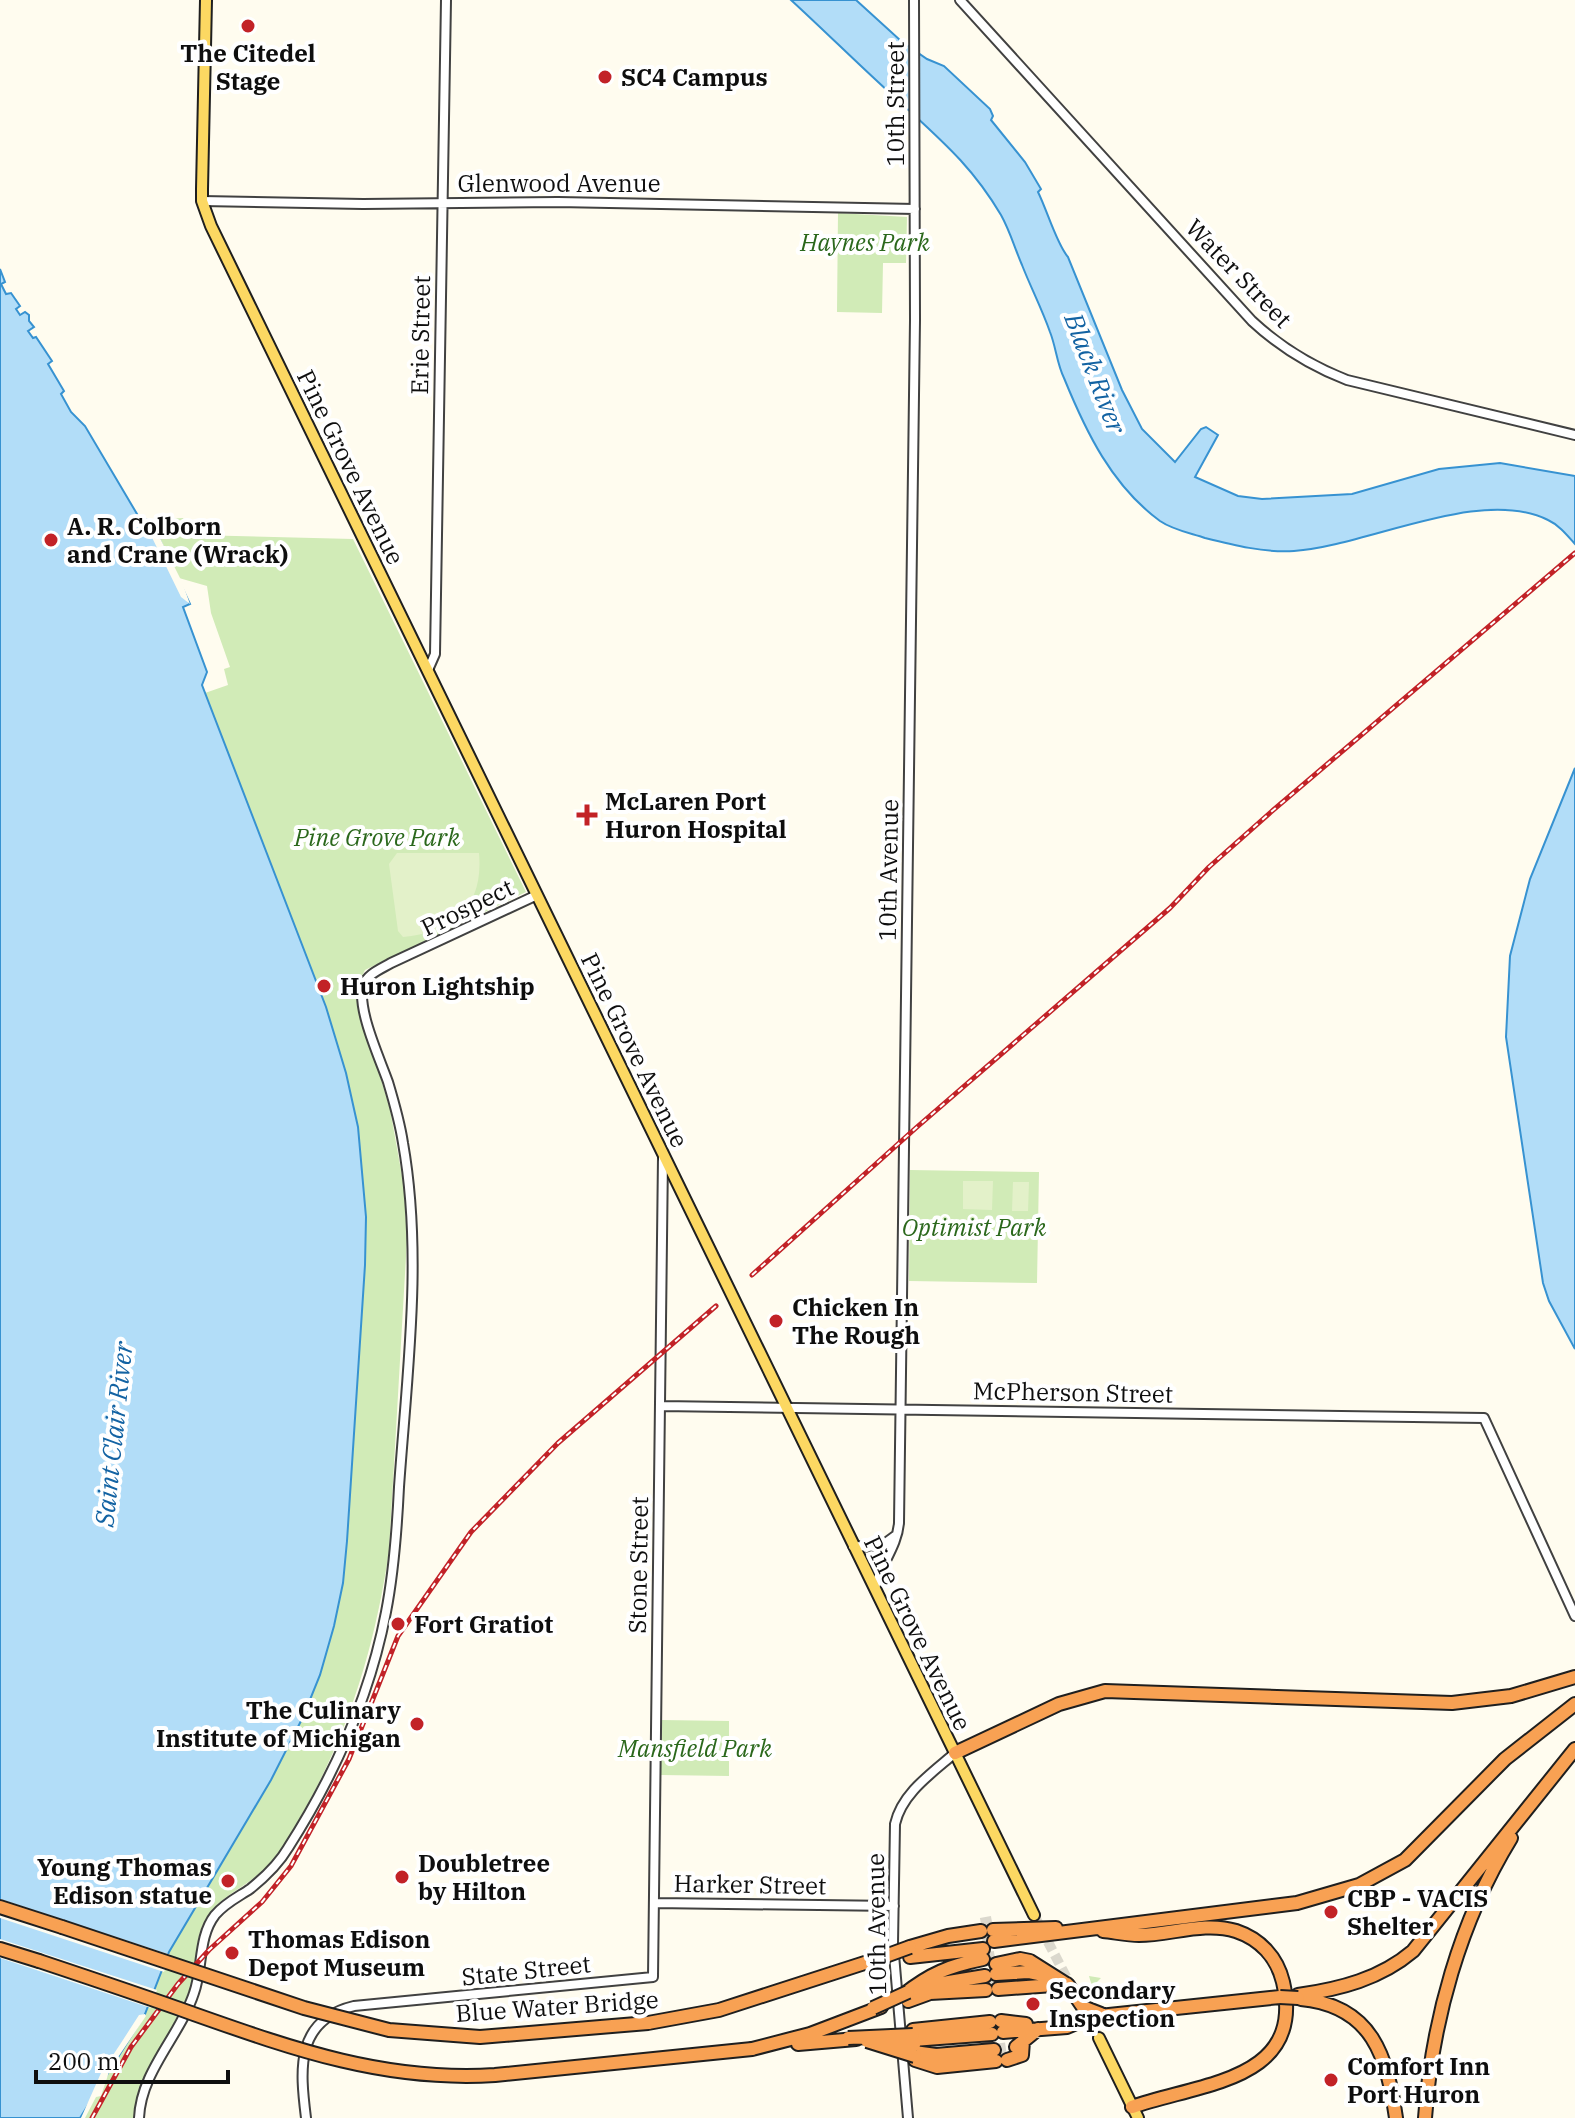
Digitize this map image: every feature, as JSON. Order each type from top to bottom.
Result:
[{"type":"highway","points":[[955,1753],[1059,1704],[1105,1691],[1452,1703],[1511,1696],[1575,1677]]},
{"type":"highway","points":[[909,1994],[920,1981],[944,1968],[1069,1930],[1297,1903],[1359,1885],[1405,1860],[1505,1759],[1575,1704]]},
{"type":"highway","points":[[0,1949],[318,2056],[401,2073],[462,2077],[507,2074],[852,2038],[914,2046],[1010,2038],[1071,2026],[1086,2018],[1298,1997],[1349,1986],[1398,1963],[1436,1925],[1575,1749]]},
{"type":"highway","points":[[1425,2118],[1442,2007],[1470,1924],[1505,1848],[1546,1785]]},
{"type":"highway","name":"Blue Water Bridge","points":[[0,1907],[333,2017],[412,2033],[480,2037],[607,2028],[686,2018],[750,2001],[865,1961]]},
{"type":"highway","points":[[752,2049],[810,2034],[909,1994],[930,1993],[1033,1923],[1069,1930],[1137,1935],[1206,1927],[1229,1929],[1256,1941],[1268,1951],[1280,1970],[1287,2001],[1287,2017],[1277,2043],[1265,2058],[1239,2075],[1135,2112]]},
{"type":"highway","points":[[865,1961],[910,1952],[935,1939],[1063,1982]]},
{"type":"highway","points":[[865,1961],[910,1952],[989,1955],[1030,1961],[1063,1982],[1083,2007],[1108,2015]]},
{"type":"highway","points":[[1298,1997],[1339,2008],[1356,2019],[1372,2036],[1387,2065],[1396,2118]]},
{"type":"highway","points":[[884,2042],[914,2046],[937,2067],[1010,2038]]},
{"type":"main road","points":[[202,201],[206,0]]},
{"type":"main road","name":"Pine Grove Avenue","points":[[202,201],[218,240],[1034,1915]]},
{"type":"main road","points":[[1099,2038],[1135,2112]]},
{"type":"street","name":"Erie Street","points":[[428,670],[435,654],[446,0]]},
{"type":"street","name":"Water Street","points":[[960,0],[1252,321],[1276,342],[1315,366],[1347,380],[1575,435]]},
{"type":"street","name":"10th Street","points":[[915,209],[916,3]]},
{"type":"street","name":"Glenwood Avenue","points":[[202,201],[532,201],[915,209]]},
{"type":"street","name":"10th Avenue","points":[[875,1588],[880,1568],[898,1532],[915,209]]},
{"type":"street","name":"Prospect","points":[[139,2118],[141,2098],[147,2083],[192,1999],[203,1942],[210,1923],[226,1904],[275,1867],[327,1780],[362,1699],[388,1604],[396,1541],[413,1232],[403,1140],[363,1008],[362,988],[375,972],[537,895]]},
{"type":"street","name":"Stone Street","points":[[653,1977],[663,1153]]},
{"type":"street","name":"McPherson Street","points":[[661,1406],[1484,1418],[1575,1616]]},
{"type":"street","points":[[853,1546],[880,1547],[898,1532]]},
{"type":"street","name":"10th Avenue","points":[[908,2118],[896,1990],[895,1827],[900,1808],[911,1793],[955,1753]]},
{"type":"street","name":"Harker Street","points":[[654,1903],[894,1906]]},
{"type":"street","name":"State Street","points":[[306,2118],[301,2064],[315,2030],[336,2012],[354,2006],[653,1977]]},
{"type":"green space","name":"Haynes Park","points":[[838,213],[907,217],[906,263],[883,263],[882,313],[837,312]]},
{"type":"green space","name":"Pine Grove Park","points":[[183,518],[194,535],[353,539],[526,892],[365,970],[357,986],[356,998],[390,1109],[404,1187],[407,1239],[389,1551],[374,1630],[338,1741],[304,1811],[270,1863],[218,1904],[203,1923],[191,1985],[143,2083],[135,2118],[80,2118],[169,1952],[271,1780],[320,1675],[343,1583],[365,1265],[366,1217],[358,1127],[346,1073],[326,1007],[205,693],[228,685],[224,669],[230,667],[211,613],[207,586],[179,578],[148,520]]},
{"type":"green space","points":[[397,853],[479,853],[476,888],[462,913],[437,929],[403,937],[398,931],[389,864]]},
{"type":"green space","name":"Optimist Park","points":[[910,1170],[1039,1172],[1037,1283],[909,1281]]},
{"type":"green space","points":[[963,1181],[993,1181],[992,1210],[963,1209]]},
{"type":"green space","points":[[1013,1182],[1029,1182],[1028,1211],[1012,1211]]},
{"type":"green space","name":"Mansfield Park","points":[[661,1720],[729,1721],[729,1776],[661,1775]]},
{"type":"green space","points":[[1089,1976],[1101,1978],[1097,1982],[1108,1996],[1126,1994],[1126,1999],[1102,1996],[1094,1989]]},
{"type":"water","name":"Black River","points":[[791,0],[856,0],[901,41],[927,59],[944,66],[990,109],[991,120],[1025,162],[1041,189],[1038,192],[1056,236],[1068,257],[1122,390],[1142,429],[1175,462],[1201,429],[1206,427],[1218,435],[1195,477],[1238,496],[1262,499],[1352,494],[1439,469],[1500,463],[1575,476],[1575,544],[1552,522],[1521,511],[1490,510],[1457,514],[1323,547],[1294,551],[1272,551],[1216,541],[1160,521],[1114,475],[1091,438],[1062,373],[1047,323],[1007,227],[990,198],[943,142]]},
{"type":"water","name":"Saint Clair River","points":[[0,269],[5,282],[1,284],[6,294],[11,293],[20,306],[16,309],[20,315],[25,312],[29,315],[34,327],[28,331],[33,338],[36,337],[52,361],[48,364],[64,391],[61,394],[71,412],[85,426],[140,519],[148,520],[155,530],[190,604],[183,607],[207,672],[202,685],[326,1007],[346,1073],[358,1127],[366,1217],[343,1583],[320,1675],[271,1780],[169,1952],[145,2014],[80,2118],[0,2118]]},
{"type":"water","points":[[1575,768],[1575,1349],[1549,1301],[1543,1283],[1506,1037],[1510,956],[1530,879]]},
{"type":"pier","points":[[143,519],[148,520],[156,530],[190,604],[181,597]]},
{"type":"pier","points":[[0,1899],[171,1955],[164,1972],[0,1918]]},
{"type":"pier","points":[[0,1939],[157,1990],[151,2008],[0,1958]]},
{"type":"pier","points":[[145,2014],[110,2069],[101,2096],[96,2097],[85,2118],[81,2118],[101,2073],[139,2015]]},
{"type":"tunnel","points":[[1034,1915],[1072,1988]]},
{"type":"tunnel","points":[[981,1924],[992,1922]]},
{"type":"tunnel","points":[[982,1937],[993,1936]]},
{"type":"tunnel","points":[[983,1959],[995,1957]]},
{"type":"tunnel","points":[[986,1983],[997,1981]]},
{"type":"tunnel","points":[[1085,2013],[1099,2038]]},
{"type":"tunnel","points":[[994,2050],[1016,2047]]},
{"type":"railway","points":[[752,1275],[1170,908],[1209,867],[1271,812],[1575,553]]},
{"type":"railway","points":[[92,2118],[131,2047],[178,1984],[209,1950],[262,1902],[291,1866],[349,1759],[398,1636],[471,1532],[558,1443],[716,1306]]},
{"type":"place","name":"The Citedel Stage","points":[[248,26]]},
{"type":"place","name":"SC4 Campus","points":[[605,77]]},
{"type":"place","name":"A. R. Colborn and Crane (Wrack)","points":[[51,540]]},
{"type":"place","name":"McLaren Port Huron Hospital","points":[[587,815]]},
{"type":"place","name":"Huron Lightship","points":[[324,986]]},
{"type":"place","name":"Chicken In The Rough","points":[[776,1321]]},
{"type":"place","name":"Fort Gratiot","points":[[398,1624]]},
{"type":"place","name":"The Culinary Institute of Michigan","points":[[417,1724]]},
{"type":"place","name":"Doubletree by Hilton","points":[[402,1877]]},
{"type":"place","name":"Young Thomas Edison statue","points":[[228,1881]]},
{"type":"place","name":"CBP - VACIS Shelter","points":[[1331,1912]]},
{"type":"place","name":"Thomas Edison Depot Museum","points":[[232,1953]]},
{"type":"place","name":"Secondary Inspection","points":[[1033,2004]]},
{"type":"place","name":"Comfort Inn Port Huron","points":[[1331,2080]]}]
